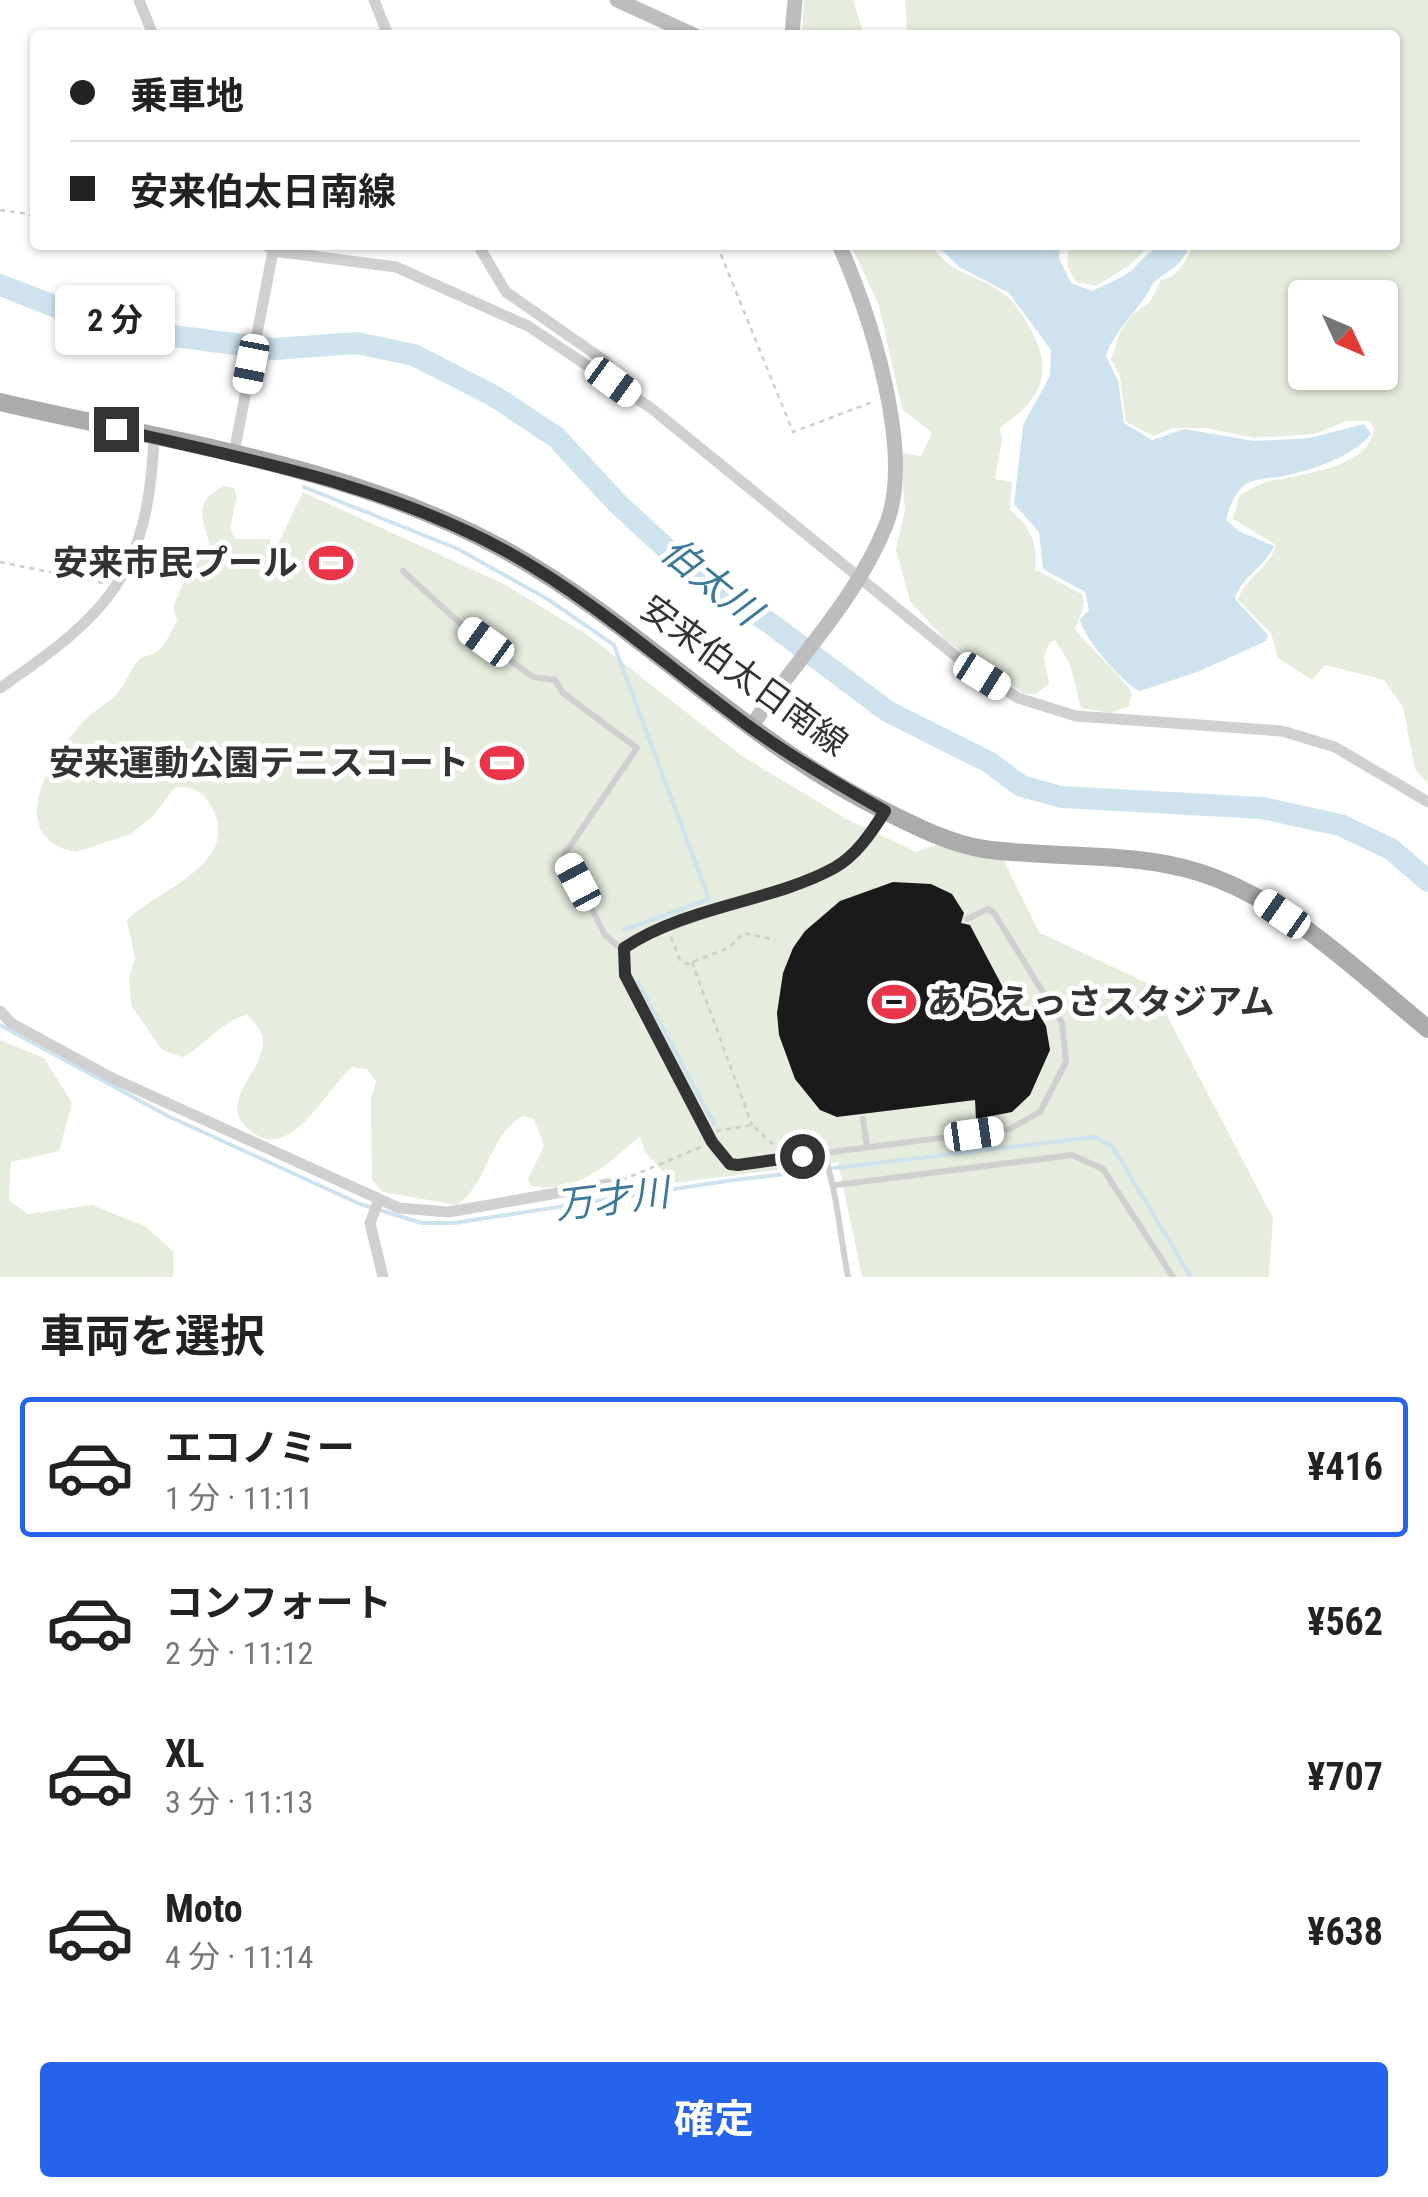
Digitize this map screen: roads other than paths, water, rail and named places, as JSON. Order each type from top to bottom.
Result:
[{"type":"main road","name":"安来伯太日南線","points":[[0,402],[234,453],[405,504],[505,551],[642,642],[751,727],[885,811],[979,849],[1160,864],[1229,882],[1304,930],[1428,1029]]},
{"type":"street","points":[[139,0],[150,30]]},
{"type":"street","points":[[374,0],[386,30]]},
{"type":"street","points":[[617,0],[683,30]]},
{"type":"street","points":[[792,30],[795,0]]},
{"type":"street","points":[[481,250],[506,292],[605,361],[634,397]]},
{"type":"street","points":[[751,727],[855,580],[888,522],[894,496],[886,397],[863,297],[841,250]]},
{"type":"street","points":[[234,453],[270,252],[396,268],[468,296],[544,336],[634,397],[855,580],[1018,698],[1076,716],[1282,731],[1334,747],[1428,802]]},
{"type":"street","points":[[0,688],[48,656],[106,604],[119,586],[151,504],[154,438]]},
{"type":"street","points":[[0,1010],[11,1022],[112,1078],[379,1200],[430,1214],[608,1184]]},
{"type":"street","points":[[379,1200],[370,1223],[384,1277]]},
{"type":"lane","points":[[404,571],[462,625],[533,677],[555,680],[562,693],[637,748],[564,856],[605,935],[624,948]]},
{"type":"lane","points":[[624,948],[667,926],[834,868],[860,847],[885,811]]},
{"type":"lane","points":[[624,948],[625,975],[707,1133],[730,1164],[1016,1128],[1040,1112],[1066,1062],[1062,1023],[994,914],[988,909],[966,919]]},
{"type":"lane","points":[[863,1118],[867,1148]]},
{"type":"lane","points":[[824,1153],[836,1185],[834,1202],[848,1277]]},
{"type":"lane","points":[[836,1185],[1072,1155],[1086,1158],[1103,1169],[1173,1277]]},
{"type":"water","points":[[942,250],[1060,250],[1059,258],[1071,283],[1092,291],[1131,271],[1154,250],[1188,250],[1179,263],[1153,283],[1106,356],[1118,381],[1124,423],[1152,440],[1184,429],[1254,441],[1310,438],[1364,424],[1371,434],[1343,456],[1307,470],[1249,482],[1233,501],[1226,520],[1239,531],[1274,546],[1235,599],[1268,635],[1266,641],[1200,671],[1140,691],[1105,660],[1082,627],[1080,619],[1089,610],[1085,592],[1043,569],[1039,532],[1014,504],[1023,425],[1050,376],[1051,350],[1009,293],[959,267]]},
{"type":"waterway","name":"伯太川","points":[[0,285],[110,328],[274,349],[357,343],[414,355],[494,396],[556,437],[617,503],[694,574],[767,621],[887,711],[989,762],[1021,786],[1062,797],[1262,808],[1340,825],[1391,849],[1428,881]]},
{"type":"waterway","points":[[304,487],[458,549],[549,600],[614,645],[709,899],[624,930]]},
{"type":"waterway","points":[[638,982],[714,1124]]},
{"type":"waterway","name":"万才川","points":[[0,1025],[168,1116],[360,1204],[422,1223],[454,1223],[726,1181],[1095,1137],[1112,1146],[1191,1277]]},
{"type":"place","name":"安来市民プール","points":[[331,563]]},
{"type":"place","name":"安来運動公園テニスコート","points":[[502,763]]},
{"type":"place","name":"あらえっさスタジアム","points":[[894,1002]]}]
